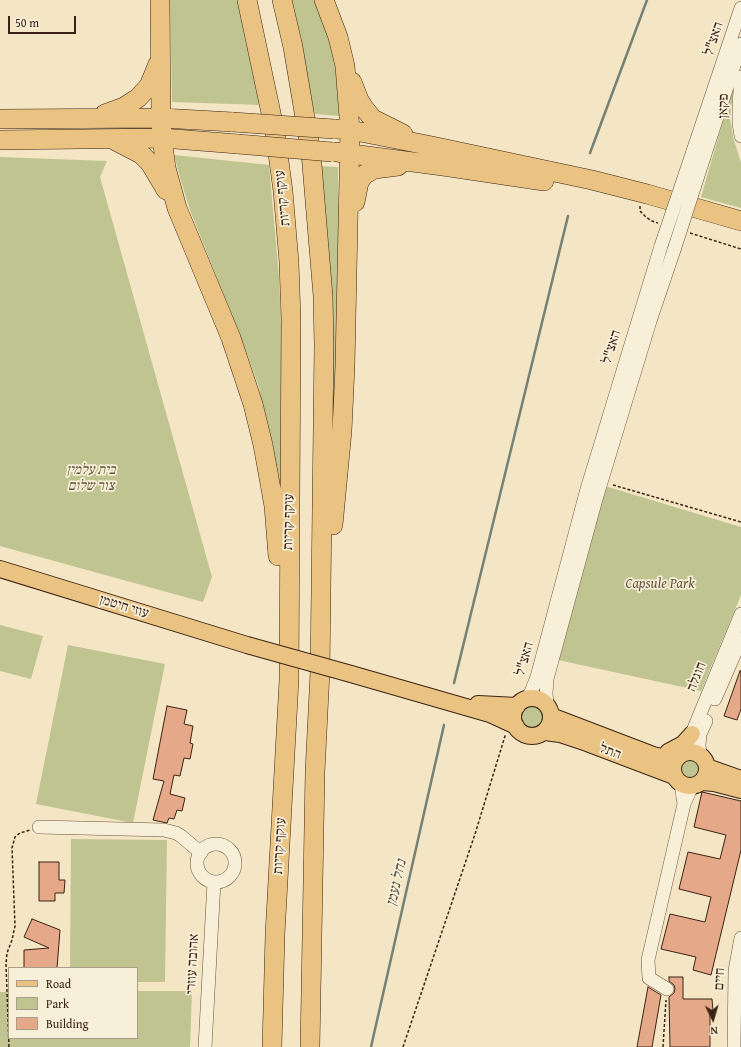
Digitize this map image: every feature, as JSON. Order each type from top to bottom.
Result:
[{"type":"highway","points":[[160,0],[161,118],[166,168],[177,208],[231,338],[253,404],[263,445],[274,506],[287,719]]},
{"type":"highway","name":"עוקף קריות","points":[[247,0],[266,83],[275,132],[283,191],[291,326],[288,624],[289,680],[275,935],[272,1047]]},
{"type":"highway","points":[[282,0],[299,76],[311,153],[323,296],[320,672]]},
{"type":"highway","points":[[324,0],[359,100],[364,108],[373,119],[432,146]]},
{"type":"highway","points":[[310,1047],[315,772],[320,672],[342,431],[345,366],[347,247],[340,152],[345,66],[340,45]]},
{"type":"highway","points":[[97,117],[124,107],[138,98],[149,86],[161,53]]},
{"type":"highway","points":[[0,119],[97,117],[161,118],[342,129],[432,146],[592,180],[741,221]]},
{"type":"highway","points":[[102,138],[116,141],[141,154],[150,163],[177,208]]},
{"type":"highway","points":[[0,140],[162,138],[340,152],[525,178],[585,189],[650,205],[741,231]]},
{"type":"highway","points":[[347,247],[356,192],[359,182],[364,175],[374,169],[385,166],[443,166]]},
{"type":"main road","name":"עוזי חיטמן","points":[[0,568],[247,645],[437,698]]},
{"type":"main road","points":[[437,698],[472,704],[522,702],[538,699],[549,710],[548,727],[545,732],[539,735],[527,735],[516,727],[490,714],[437,698]]},
{"type":"main road","points":[[516,727],[513,717],[522,702]]},
{"type":"main road","name":"התל","points":[[549,710],[653,755],[685,774]]},
{"type":"main road","name":"התל","points":[[545,732],[560,734],[714,783],[741,790]]},
{"type":"main road","points":[[653,755],[674,750],[683,744],[692,734]]},
{"type":"main road","points":[[704,761],[706,775],[685,774],[689,752],[741,779]]},
{"type":"street","name":"האצ\"ל","points":[[549,710],[546,693],[547,679],[601,481],[650,321],[674,250],[698,155],[741,8]]},
{"type":"street","name":"האצ\"ל","points":[[522,702],[531,692],[537,677],[587,489],[661,246],[741,44]]},
{"type":"street","name":"פקאן","points":[[741,77],[739,123],[741,136]]},
{"type":"street","name":"חוגלה","points":[[667,989],[649,978],[648,960],[684,804],[685,774],[692,734],[741,614]]},
{"type":"street","name":"חוגלה","points":[[704,761],[699,745],[700,734],[741,639]]},
{"type":"street","points":[[39,827],[164,830],[181,836],[200,853]]},
{"type":"street","points":[[211,845],[223,845],[233,853],[236,865],[231,876],[226,880],[214,882],[208,880],[199,871],[198,859],[200,853],[211,845]]},
{"type":"street","name":"אהובה עוזרי","points":[[205,1047],[214,882]]},
{"type":"street","name":"חיים","points":[[736,1042],[735,971],[741,938]]},
{"type":"path","points":[[601,481],[741,522]]},
{"type":"path","points":[[403,1047],[475,834],[505,736],[516,727]]},
{"type":"path","points":[[8,1019],[6,964],[7,953],[15,926],[12,848],[16,837],[20,833],[39,827]]},
{"type":"path","points":[[663,1047],[667,989]]},
{"type":"green space","points":[[170,0],[238,0],[261,105],[172,102]]},
{"type":"green space","points":[[288,0],[315,0],[336,60],[339,116],[315,114]]},
{"type":"green space","points":[[734,83],[730,118],[733,137],[741,163],[741,208],[701,197]]},
{"type":"green space","points":[[174,155],[269,165],[279,277],[282,347],[282,527],[259,387],[190,210]]},
{"type":"green space","name":"בית עלמין צור שלום","points":[[0,157],[107,161],[100,177],[212,577],[203,602],[0,546]]},
{"type":"green space","points":[[321,166],[338,167],[339,308],[331,470]]},
{"type":"green space","name":"Capsule Park","points":[[605,486],[741,527],[741,595],[701,691],[558,660]]},
{"type":"green space","points":[[0,625],[43,636],[31,679],[0,671]]},
{"type":"green space","points":[[68,645],[165,664],[133,823],[36,804]]},
{"type":"green space","points":[[532,703],[542,707],[546,717],[542,727],[532,731],[522,727],[518,717],[522,707]]},
{"type":"green space","points":[[690,757],[695,758],[701,764],[701,774],[695,780],[690,781],[685,780],[679,774],[678,769],[679,764],[685,758]]},
{"type":"green space","points":[[71,839],[167,840],[165,982],[138,982],[138,967],[70,967]]},
{"type":"green space","points":[[138,991],[192,991],[190,1047],[0,1047],[0,992],[8,992],[8,1039],[138,1039]]},
{"type":"building","points":[[740,671],[741,709],[737,720],[724,716]]},
{"type":"building","points":[[167,706],[187,710],[184,724],[193,726],[190,743],[193,744],[190,759],[184,758],[180,776],[174,775],[170,794],[185,798],[182,811],[177,810],[174,819],[169,818],[167,823],[153,820],[164,781],[153,779]]},
{"type":"building","points":[[702,792],[741,801],[741,850],[711,975],[693,970],[696,957],[661,949],[670,914],[705,922],[711,897],[679,889],[688,852],[720,859],[726,835],[694,827]]},
{"type":"building","points":[[39,862],[59,862],[59,880],[65,880],[64,893],[55,893],[55,901],[39,901]]},
{"type":"building","points":[[32,919],[60,930],[57,967],[24,967],[24,950],[49,948],[24,937]]},
{"type":"building","points":[[669,977],[683,977],[683,999],[712,999],[713,1011],[710,1011],[710,1047],[670,1047],[669,997],[674,993],[675,989],[674,985],[669,981]]},
{"type":"building","points":[[648,987],[661,995],[652,1047],[637,1047]]},
{"type":"waterway","points":[[590,153],[647,0]]},
{"type":"waterway","points":[[454,683],[568,216]]},
{"type":"waterway","name":"נחל נעמן","points":[[371,1047],[444,725]]}]
